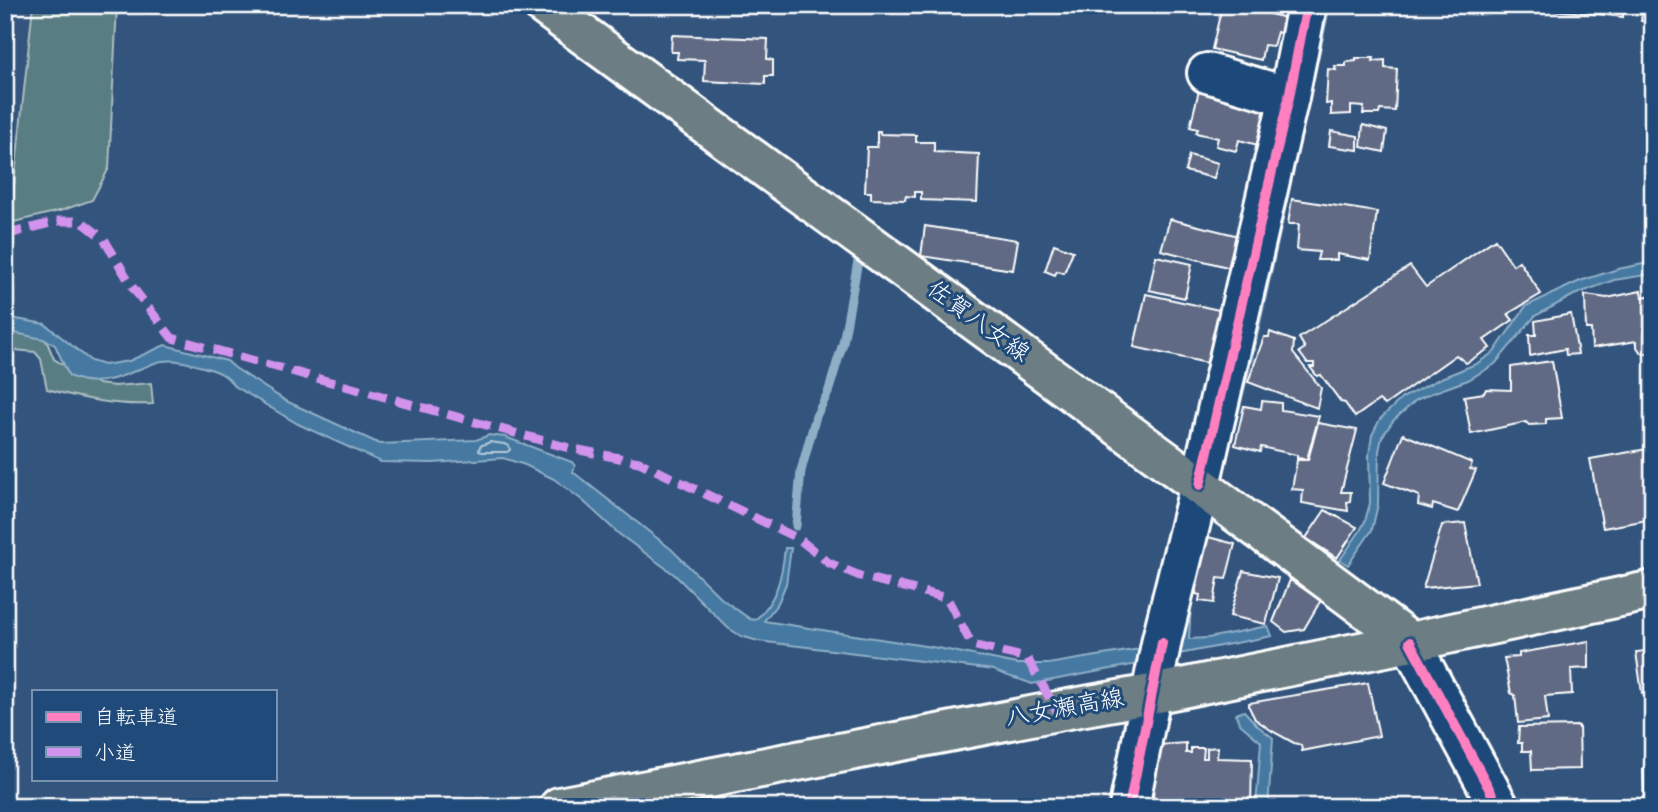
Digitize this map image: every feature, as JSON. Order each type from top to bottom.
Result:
[{"type":"main road","name":"佐賀八女線","points":[[542,5],[792,190],[1200,485],[1410,642]]},
{"type":"main road","name":"八女瀬高線","points":[[559,807],[1057,710],[1157,666],[1410,642],[1653,590]]},
{"type":"street","points":[[1129,807],[1157,666],[1200,485],[1285,178],[1307,5]]},
{"type":"street","points":[[1207,73],[1293,121]]},
{"type":"street","points":[[1410,642],[1499,807]]},
{"type":"green space","points":[[33,5],[117,5],[109,168],[92,200],[10,223]]},
{"type":"green space","points":[[5,325],[37,330],[47,342],[54,359],[84,373],[98,384],[115,386],[151,383],[153,404],[100,401],[47,389],[41,359],[35,352],[5,349]]},
{"type":"water","points":[[1317,5],[1330,5],[1255,346],[1225,467],[1210,461]]},
{"type":"water","points":[[1653,262],[1653,274],[1614,280],[1574,295],[1535,316],[1495,364],[1468,380],[1416,400],[1393,421],[1382,437],[1379,451],[1378,504],[1372,530],[1348,565],[1340,560],[1360,531],[1370,503],[1369,454],[1372,435],[1380,419],[1402,398],[1476,364],[1494,352],[1526,306],[1580,281]]},
{"type":"water","points":[[5,317],[45,324],[91,361],[104,365],[129,361],[165,345],[227,361],[286,401],[380,444],[476,440],[489,435],[505,437],[572,462],[575,466],[573,472],[671,549],[722,599],[750,619],[755,620],[769,605],[780,578],[785,548],[791,548],[786,584],[778,603],[764,621],[938,648],[1017,664],[1048,664],[1164,645],[1192,589],[1189,639],[1268,626],[1272,636],[1032,684],[994,670],[758,641],[741,636],[728,628],[675,575],[619,534],[582,500],[554,479],[525,465],[503,458],[433,463],[381,462],[298,424],[233,385],[218,372],[185,362],[158,362],[106,381],[79,380],[69,376],[55,345],[43,339],[5,331]]},
{"type":"water","points":[[1244,711],[1273,738],[1268,807],[1256,807],[1261,742],[1240,724],[1236,714]]},
{"type":"building","points":[[1236,5],[1271,11],[1270,14],[1290,19],[1286,35],[1277,32],[1273,46],[1264,45],[1261,60],[1212,49],[1222,6],[1235,10]]},
{"type":"building","points":[[1550,5],[1587,5],[1586,13],[1550,10]]},
{"type":"building","points":[[1591,5],[1639,7],[1623,8],[1623,17],[1591,13]]},
{"type":"building","points":[[1643,5],[1653,5],[1653,22],[1641,21]]},
{"type":"building","points":[[672,35],[768,39],[767,59],[773,60],[773,76],[765,76],[765,84],[704,81],[705,60],[677,59],[678,52],[671,52]]},
{"type":"building","points":[[1356,58],[1385,60],[1385,68],[1397,69],[1395,111],[1380,110],[1379,114],[1363,114],[1364,107],[1351,106],[1351,114],[1331,115],[1331,103],[1326,104],[1328,69],[1336,70],[1335,66],[1346,66],[1346,62],[1356,61]]},
{"type":"building","points":[[1202,78],[1268,100],[1261,130],[1266,132],[1262,146],[1239,140],[1236,151],[1216,146],[1218,138],[1196,133],[1198,129],[1190,127]]},
{"type":"building","points":[[1363,125],[1387,131],[1384,152],[1361,147]]},
{"type":"building","points":[[877,131],[880,131],[880,134],[916,135],[916,142],[934,142],[934,152],[979,154],[977,202],[921,200],[921,192],[915,192],[915,197],[906,196],[905,200],[871,199],[871,192],[865,192],[867,147],[877,147]]},
{"type":"building","points":[[1331,131],[1358,136],[1358,150],[1329,146]]},
{"type":"building","points":[[1189,155],[1218,163],[1214,178],[1185,171]]},
{"type":"building","points":[[1292,199],[1377,212],[1370,260],[1337,254],[1337,260],[1317,260],[1319,252],[1297,250],[1299,224],[1288,224]]},
{"type":"building","points":[[1170,219],[1239,236],[1231,268],[1161,250]]},
{"type":"building","points":[[925,226],[1018,240],[1013,270],[921,256]]},
{"type":"building","points":[[1495,239],[1513,265],[1519,261],[1541,294],[1508,314],[1513,320],[1484,340],[1490,348],[1466,363],[1456,355],[1385,405],[1379,400],[1355,417],[1321,375],[1317,376],[1310,367],[1314,367],[1314,363],[1307,363],[1299,352],[1305,348],[1299,338],[1410,266],[1426,287]]},
{"type":"building","points":[[1054,244],[1073,251],[1064,273],[1057,271],[1055,275],[1045,271]]},
{"type":"building","points":[[1156,256],[1192,264],[1185,298],[1149,290]]},
{"type":"building","points":[[1641,291],[1642,297],[1653,295],[1653,354],[1641,353],[1637,341],[1592,348],[1591,329],[1586,329],[1585,295],[1607,298]]},
{"type":"building","points":[[1146,294],[1219,310],[1207,363],[1134,347]]},
{"type":"building","points":[[1571,314],[1578,354],[1566,355],[1565,349],[1530,356],[1529,335],[1536,335],[1535,321]]},
{"type":"building","points":[[1270,332],[1294,341],[1293,353],[1321,388],[1317,408],[1248,382],[1264,337],[1269,337]]},
{"type":"building","points":[[1552,361],[1562,418],[1546,419],[1546,424],[1529,425],[1526,422],[1471,434],[1464,396],[1484,393],[1486,389],[1511,390],[1511,367]]},
{"type":"building","points":[[1262,401],[1281,403],[1281,410],[1319,416],[1307,459],[1261,447],[1260,452],[1235,445],[1244,406],[1261,409]]},
{"type":"building","points":[[1318,423],[1357,430],[1341,492],[1351,492],[1350,501],[1347,502],[1348,511],[1302,503],[1303,490],[1292,489],[1297,460],[1308,460]]},
{"type":"building","points":[[1403,434],[1472,463],[1470,469],[1476,470],[1458,512],[1433,504],[1432,509],[1418,505],[1419,496],[1384,483]]},
{"type":"building","points":[[1653,448],[1653,519],[1603,528],[1590,459]]},
{"type":"building","points":[[1325,510],[1357,527],[1337,558],[1306,538]]},
{"type":"building","points":[[1465,523],[1477,583],[1423,588],[1442,525]]},
{"type":"building","points":[[1208,537],[1235,544],[1226,579],[1218,578],[1214,603],[1199,601],[1200,595],[1196,594]]},
{"type":"building","points":[[1243,571],[1278,578],[1266,624],[1230,616]]},
{"type":"building","points":[[1290,580],[1321,600],[1304,629],[1286,632],[1273,622]]},
{"type":"building","points":[[1589,641],[1589,668],[1571,669],[1572,694],[1545,696],[1548,720],[1518,723],[1515,695],[1511,693],[1504,658]]},
{"type":"building","points":[[1653,650],[1653,692],[1642,693],[1636,652]]},
{"type":"building","points":[[1368,683],[1379,736],[1302,751],[1301,745],[1255,719],[1249,707],[1249,703]]},
{"type":"building","points":[[1579,726],[1580,769],[1532,770],[1531,751],[1522,751],[1522,743],[1518,743],[1519,727]]},
{"type":"building","points":[[1186,743],[1186,753],[1191,753],[1191,748],[1204,748],[1203,758],[1207,758],[1207,748],[1218,747],[1217,758],[1252,759],[1251,807],[1153,807],[1154,752],[1160,752],[1160,745]]},
{"type":"building","points":[[1643,768],[1653,768],[1653,807],[1644,807]]},
{"type":"waterway","points":[[796,526],[801,471],[816,416],[828,393],[843,343],[858,261]]},
{"type":"marked path","points":[[5,235],[58,221],[81,221],[104,239],[133,288],[172,338],[569,448],[639,462],[799,539],[829,563],[860,576],[947,598],[972,645],[1027,658],[1057,711]]},
{"type":"cycle path","points":[[1200,485],[1289,97],[1307,5]]},
{"type":"cycle path","points":[[1410,642],[1499,807]]},
{"type":"cycle path","points":[[1129,807],[1162,643]]}]
